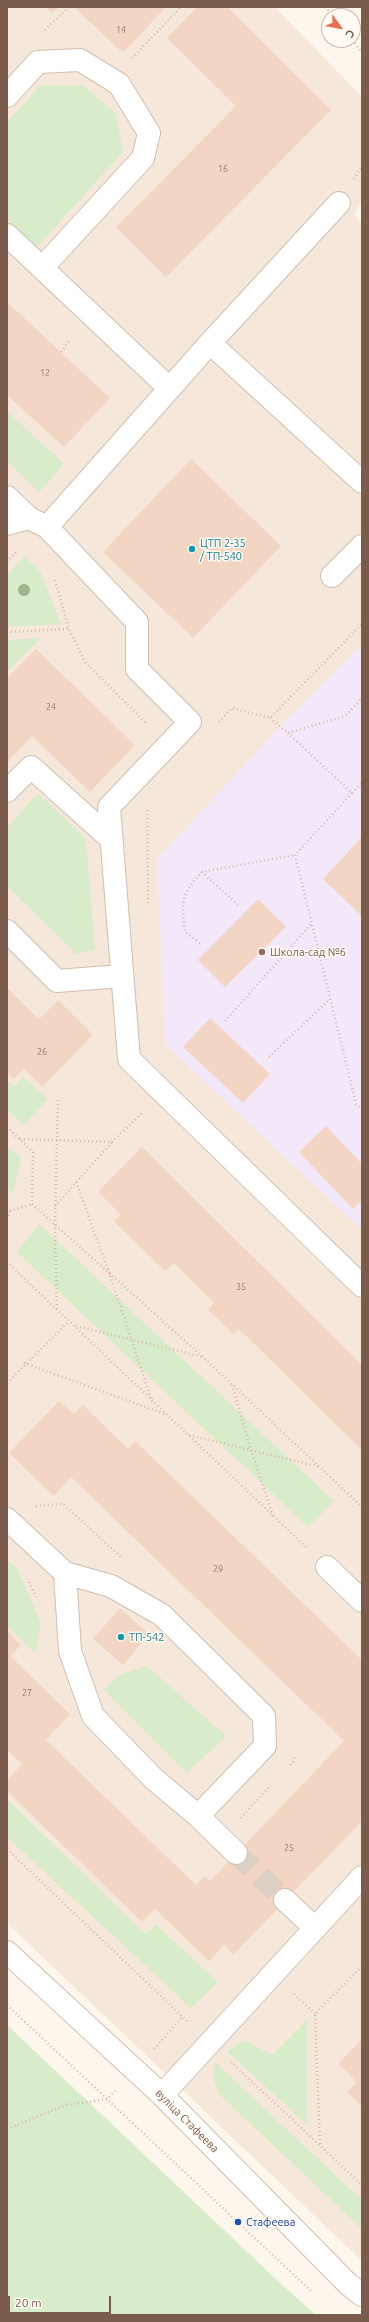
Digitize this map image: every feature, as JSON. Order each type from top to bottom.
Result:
[{"type":"street","points":[[7,96],[38,62],[80,60],[119,84],[148,133],[143,158],[42,268]]},
{"type":"street","points":[[7,524],[38,523],[169,388],[339,202]]},
{"type":"street","points":[[7,235],[169,388]]},
{"type":"street","points":[[210,343],[362,482]]},
{"type":"street","points":[[7,498],[38,523],[137,622],[137,669],[190,722],[109,807],[129,1060],[362,1286]]},
{"type":"street","points":[[332,576],[362,546]]},
{"type":"street","points":[[7,791],[32,766],[111,839]]},
{"type":"street","points":[[7,931],[57,981],[122,976]]},
{"type":"street","points":[[7,1519],[65,1574],[111,1586],[162,1615],[264,1716],[265,1746],[198,1816]]},
{"type":"street","points":[[327,1567],[358,1590]]},
{"type":"street","points":[[65,1574],[70,1651],[93,1716],[154,1779],[198,1816],[229,1846]]},
{"type":"street","points":[[162,2095],[211,2044],[362,1878]]},
{"type":"street","points":[[285,1900],[315,1928]]},
{"type":"street","name":"вуліца Стафеева","points":[[7,1952],[162,2095],[348,2284],[362,2294]]},
{"type":"path","points":[[45,30],[69,7]]},
{"type":"path","points":[[128,62],[181,7]]},
{"type":"path","points":[[61,352],[70,340]]},
{"type":"path","points":[[54,576],[69,629],[85,662],[168,744]]},
{"type":"path","points":[[270,718],[362,624]]},
{"type":"path","points":[[7,632],[69,629]]},
{"type":"path","points":[[288,733],[345,716],[362,698]]},
{"type":"path","points":[[232,708],[270,718],[352,793]]},
{"type":"path","points":[[200,943],[185,932],[181,905],[190,884],[202,872],[295,855],[362,783]]},
{"type":"path","points":[[147,808],[148,912]]},
{"type":"path","points":[[295,855],[356,1104],[362,1109]]},
{"type":"path","points":[[202,872],[238,905]]},
{"type":"path","points":[[225,1020],[312,922]]},
{"type":"path","points":[[269,1057],[331,998]]},
{"type":"path","points":[[55,1206],[112,1142],[163,1092]]},
{"type":"path","points":[[57,1309],[55,1206],[58,1100]]},
{"type":"path","points":[[7,1127],[33,1152],[32,1204]]},
{"type":"path","points":[[20,1139],[112,1142]]},
{"type":"path","points":[[76,1182],[110,1272],[152,1402]]},
{"type":"path","points":[[7,1219],[8,1210],[32,1204]]},
{"type":"path","points":[[32,1204],[110,1272],[203,1357],[362,1507]]},
{"type":"path","points":[[7,1262],[69,1320],[152,1402],[306,1547]]},
{"type":"path","points":[[7,1383],[24,1363],[69,1320]]},
{"type":"path","points":[[75,1326],[203,1357]]},
{"type":"path","points":[[24,1363],[167,1415]]},
{"type":"path","points":[[232,1384],[251,1450],[274,1516]]},
{"type":"path","points":[[188,1435],[321,1468]]},
{"type":"path","points":[[33,1506],[63,1504],[126,1562]]},
{"type":"path","points":[[29,1580],[37,1599]]},
{"type":"path","points":[[289,1766],[294,1760],[294,1753]]},
{"type":"path","points":[[229,1846],[273,1783]]},
{"type":"path","points":[[7,1850],[362,2185]]},
{"type":"path","points":[[320,2145],[315,2014],[362,1966]]},
{"type":"path","points":[[7,2130],[66,2105],[107,2099],[317,2297]]},
{"type":"shaded area","points":[[7,7],[275,7],[362,97],[362,202],[354,214],[362,223],[362,2261],[7,1923]]},
{"type":"shaded area","name":"Школа-сад №6","points":[[362,645],[362,1230],[166,1045],[157,859],[281,726]]},
{"type":"green space","points":[[41,85],[84,86],[116,114],[123,152],[36,248],[7,220],[7,122]]},
{"type":"green space","points":[[7,411],[64,464],[39,492],[7,461]]},
{"type":"green space","points":[[25,556],[40,571],[61,624],[7,627],[7,576]]},
{"type":"green space","points":[[41,638],[7,672],[7,640]]},
{"type":"green space","points":[[38,793],[86,839],[95,950],[76,954],[7,886],[7,828]]},
{"type":"green space","points":[[23,1077],[48,1099],[24,1125],[7,1110],[7,1080],[14,1086]]},
{"type":"green space","points":[[7,1145],[21,1158],[13,1193],[7,1188]]},
{"type":"green space","points":[[39,1224],[334,1501],[308,1527],[17,1252]]},
{"type":"green space","points":[[7,1559],[17,1568],[41,1623],[35,1653],[7,1625]]},
{"type":"green space","points":[[147,1666],[226,1736],[187,1773],[104,1690],[118,1675]]},
{"type":"green space","points":[[7,1799],[145,1934],[156,1925],[218,1982],[191,2008],[7,1837]]},
{"type":"green space","points":[[307,2020],[307,2125],[227,2051],[245,2040],[272,2055]]},
{"type":"green space","points":[[7,2025],[279,2282],[316,2315],[7,2315]]},
{"type":"green space","points":[[215,2062],[362,2200],[362,2229],[219,2094],[213,2078]]},
{"type":"building","points":[[46,7],[58,7],[52,13]]},
{"type":"building","points":[[74,7],[166,7],[123,53]]},
{"type":"building","points":[[197,7],[227,7],[331,110],[166,277],[116,227],[236,106],[167,38]]},
{"type":"building","points":[[7,302],[110,398],[64,447],[7,395]]},
{"type":"building","name":"ЦТП 2-35 / ТП-540","points":[[191,459],[281,546],[193,638],[103,552]]},
{"type":"building","points":[[36,649],[135,745],[90,792],[32,736],[7,762],[7,678]]},
{"type":"building","points":[[362,837],[362,916],[323,879]]},
{"type":"building","points":[[258,899],[286,927],[225,987],[198,960]]},
{"type":"building","points":[[7,988],[39,1019],[58,1000],[93,1035],[42,1087],[24,1069],[14,1079],[7,1073]]},
{"type":"building","points":[[210,1018],[270,1074],[243,1103],[183,1047]]},
{"type":"building","points":[[326,1126],[362,1164],[362,1200],[353,1209],[299,1152]]},
{"type":"building","points":[[142,1147],[362,1365],[362,1450],[239,1329],[233,1334],[208,1310],[214,1303],[174,1263],[165,1271],[114,1221],[121,1215],[98,1192]]},
{"type":"building","points":[[59,1401],[74,1414],[83,1405],[128,1449],[135,1441],[362,1660],[362,1821],[233,1955],[224,1945],[209,1961],[155,1909],[142,1922],[7,1791],[7,1780],[22,1764],[7,1750],[7,1631],[21,1645],[10,1656],[70,1714],[46,1740],[196,1885],[205,1876],[210,1881],[344,1741],[71,1477],[54,1496],[9,1453]]},
{"type":"building","name":"ТП-542","points":[[120,1608],[149,1634],[123,1665],[93,1639]]},
{"type":"building","points":[[362,2039],[362,2106],[347,2092],[357,2082],[338,2064]]},
{"type":"tunnel","points":[[236,1853],[285,1900]]},
{"type":"place","name":"ЦТП 2-35 / ТП-540","points":[[192,549]]},
{"type":"place","name":"Школа-сад №6","points":[[262,952]]},
{"type":"place","name":"ТП-542","points":[[121,1637]]},
{"type":"place","name":"Стафеева","points":[[238,2222]]}]
